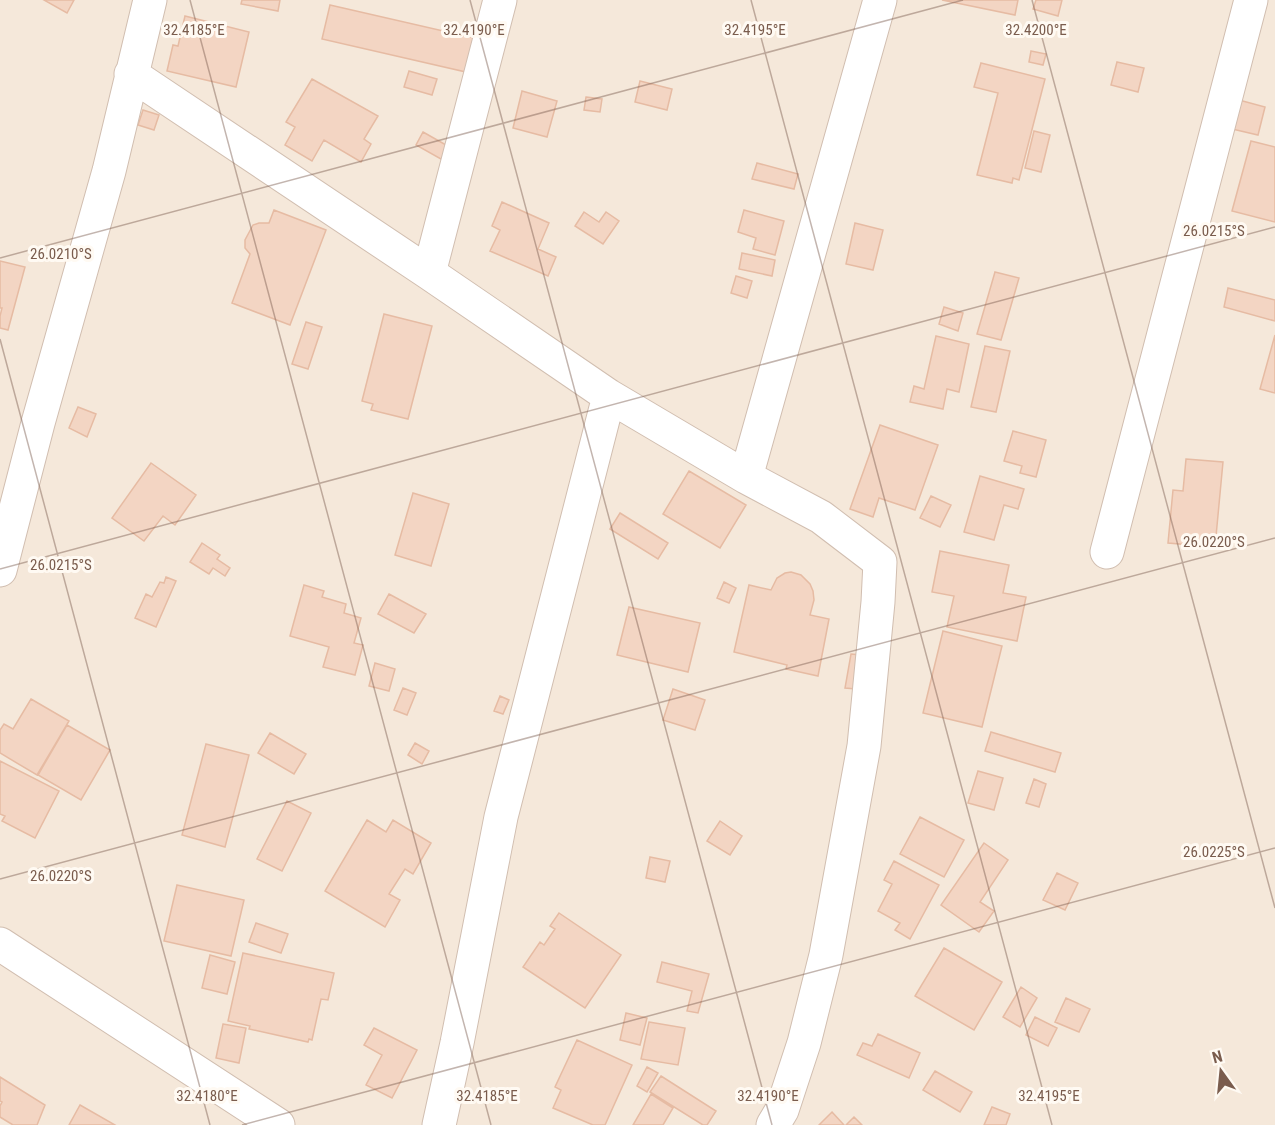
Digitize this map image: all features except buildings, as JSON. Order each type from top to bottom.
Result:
[{"type":"street","points":[[0,570],[38,423],[109,171],[150,0]]},
{"type":"street","points":[[429,273],[500,0]]},
{"type":"street","points":[[746,477],[880,0]]},
{"type":"street","points":[[1107,552],[1251,0]]},
{"type":"street","points":[[131,74],[609,396],[746,477],[821,517],[880,562],[864,746],[826,956],[804,1043],[782,1110],[773,1125]]},
{"type":"street","points":[[439,1125],[501,817],[609,396]]},
{"type":"street","points":[[0,944],[278,1125]]},
{"type":"shaded area","points":[[0,0],[1275,0],[1275,1125],[0,1125]]}]
